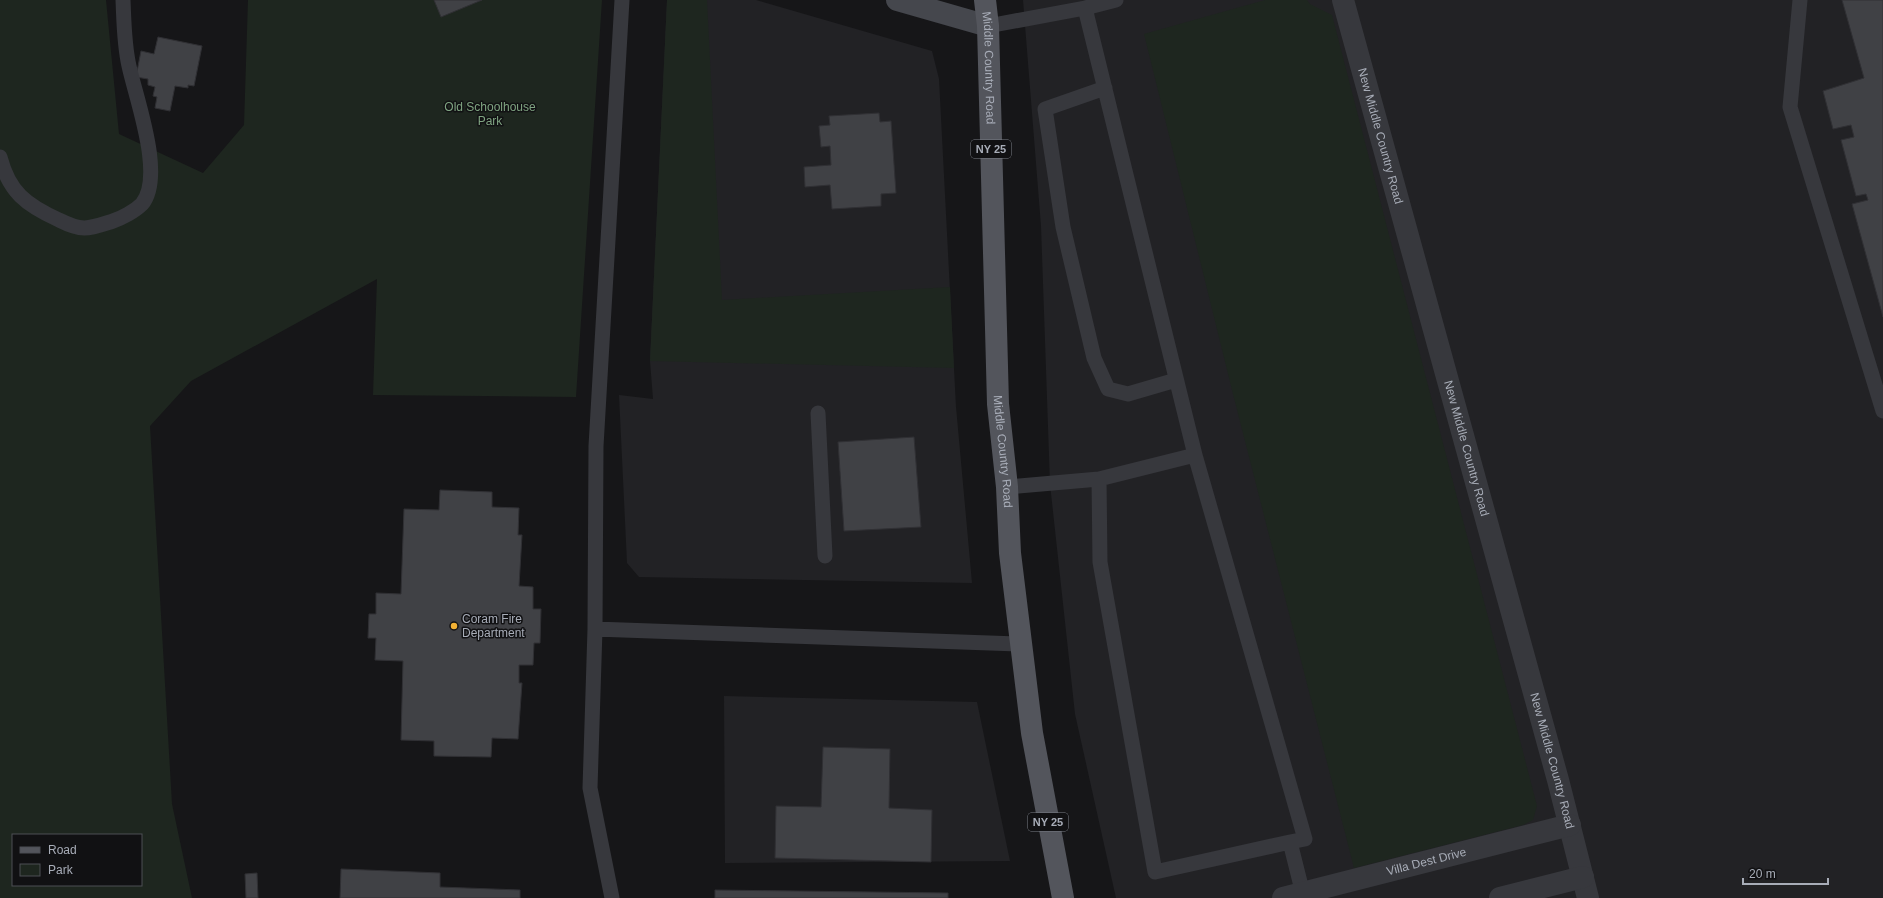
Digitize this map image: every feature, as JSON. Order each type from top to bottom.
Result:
[{"type":"main road","points":[[897,0],[988,26]]},
{"type":"main road","name":"Middle Country Road","points":[[985,0],[988,26],[998,404],[1007,487],[1010,553],[1032,734],[1063,898]]},
{"type":"street","name":"New Middle Country Road","points":[[1343,0],[1570,825],[1588,898]]},
{"type":"street","name":"Villa Dest Drive","points":[[1297,896],[1570,825]]},
{"type":"street","points":[[1500,898],[1583,877]]},
{"type":"lane","points":[[0,157],[4,172],[16,193],[40,211],[73,227],[88,229],[101,225],[121,218],[141,204],[147,193],[151,175],[149,146],[129,65],[125,41],[123,0]]},
{"type":"lane","points":[[612,898],[590,788],[595,629],[596,446],[622,0]]},
{"type":"lane","points":[[988,26],[1085,8],[1116,0]]},
{"type":"lane","points":[[1800,0],[1790,107],[1883,411]]},
{"type":"lane","points":[[1085,8],[1195,455],[1305,839],[1155,872],[1100,562],[1099,479]]},
{"type":"lane","points":[[1105,88],[1046,109],[1063,227],[1094,358],[1108,388],[1128,394],[1176,380]]},
{"type":"lane","points":[[818,413],[826,556]]},
{"type":"lane","points":[[1007,487],[1099,479],[1195,455]]},
{"type":"lane","points":[[595,629],[1021,644]]},
{"type":"lane","points":[[1290,842],[1297,896]]},
{"type":"shaded area","points":[[667,0],[756,0],[932,51],[939,79],[956,407],[972,583],[639,577],[627,563],[619,395],[653,399],[650,361]]},
{"type":"shaded area","points":[[1023,0],[1883,0],[1883,898],[1116,898],[1075,714],[1050,484],[1041,226]]},
{"type":"shaded area","points":[[724,696],[977,702],[1010,861],[725,863]]},
{"type":"green space","name":"Old Schoolhouse Park","points":[[0,0],[106,0],[119,134],[203,173],[244,125],[248,0],[602,0],[576,397],[373,395],[377,279],[191,381],[150,426],[172,804],[192,898],[0,898]]},
{"type":"green space","points":[[667,0],[707,0],[722,300],[950,287],[954,368],[650,361]]},
{"type":"green space","points":[[1265,0],[1307,0],[1310,4],[1332,15],[1537,806],[1533,820],[1523,825],[1354,868],[1233,394],[1144,34]]},
{"type":"building","points":[[434,0],[482,0],[441,17]]},
{"type":"building","points":[[1842,0],[1883,0],[1883,317],[1852,204],[1868,200],[1866,194],[1856,196],[1841,140],[1854,137],[1851,125],[1833,129],[1823,91],[1864,78]]},
{"type":"building","points":[[158,37],[202,46],[194,86],[188,85],[188,88],[175,86],[170,111],[155,108],[157,97],[153,96],[155,87],[148,85],[148,79],[136,77],[141,51],[154,54]]},
{"type":"building","points":[[879,113],[880,122],[891,121],[896,193],[881,194],[881,206],[832,209],[830,185],[805,187],[804,167],[831,165],[830,146],[821,147],[819,126],[830,125],[829,116]]},
{"type":"building","points":[[914,437],[921,527],[844,531],[838,442]]},
{"type":"building","name":"Coram Fire Department","points":[[440,490],[492,492],[492,507],[519,508],[518,535],[522,535],[519,586],[533,587],[533,609],[541,609],[540,643],[534,643],[533,665],[519,665],[519,683],[522,683],[518,739],[492,738],[491,757],[434,756],[434,741],[401,740],[403,661],[375,660],[376,638],[368,638],[369,614],[376,614],[376,593],[401,594],[404,509],[439,510]]},
{"type":"building","points":[[823,747],[890,749],[889,808],[932,810],[931,862],[775,858],[776,806],[821,807]]},
{"type":"building","points":[[341,869],[440,873],[440,887],[520,890],[520,898],[340,898]]},
{"type":"building","points":[[257,873],[258,898],[246,898],[245,874]]},
{"type":"building","points":[[715,890],[948,893],[948,898],[715,898]]},
{"type":"place","name":"Coram Fire Department","points":[[454,626]]}]
